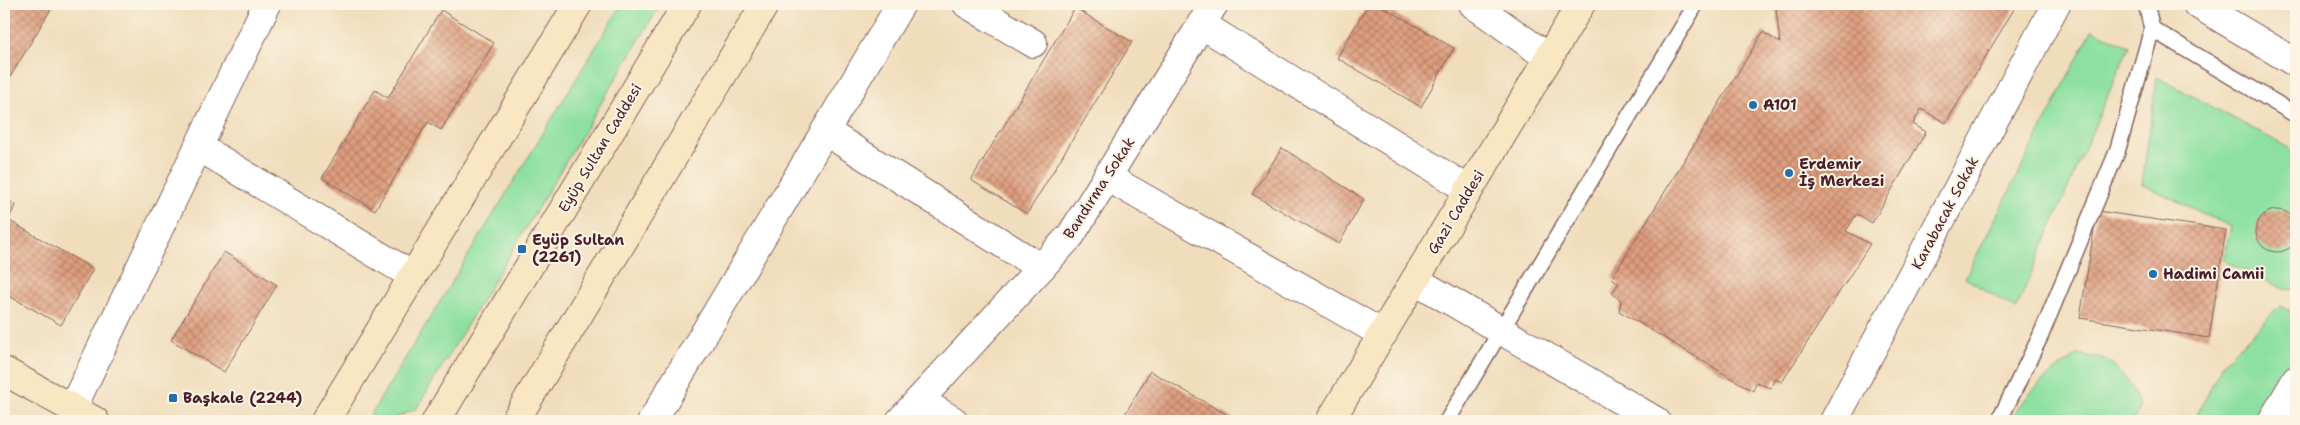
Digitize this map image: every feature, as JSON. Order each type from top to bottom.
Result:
[{"type":"street","points":[[4,371],[84,415],[199,147],[268,4]]},
{"type":"street","points":[[325,421],[578,4]]},
{"type":"street","name":"Eyüp Sultan Caddesi","points":[[435,420],[687,4]]},
{"type":"street","points":[[515,421],[765,4]]},
{"type":"street","points":[[652,421],[901,4]]},
{"type":"street","points":[[967,4],[1032,43]]},
{"type":"street","points":[[1473,4],[1549,58]]},
{"type":"street","name":"Gazi Caddesi","points":[[1330,421],[1581,4]]},
{"type":"street","name":"Karabacak Sokak","points":[[1834,421],[2056,4]]},
{"type":"street","points":[[2209,7],[2296,63]]},
{"type":"street","points":[[1208,14],[1469,190]]},
{"type":"street","name":"Bandırma Sokak","points":[[900,421],[1071,235],[1208,14]]},
{"type":"street","points":[[825,131],[1041,268]]},
{"type":"street","points":[[199,147],[413,276]]},
{"type":"street","points":[[1106,177],[1383,334]]},
{"type":"street","points":[[1415,280],[1656,421]]},
{"type":"street","points":[[2272,421],[2296,380]]},
{"type":"street","points":[[525,421],[534,388]]},
{"type":"street","points":[[919,400],[954,421]]},
{"type":"lane","points":[[1447,421],[1696,4]]},
{"type":"lane","points":[[1999,421],[2040,336],[2117,152],[2152,29],[2146,4]]},
{"type":"lane","points":[[2152,29],[2296,115]]},
{"type":"green space","points":[[622,4],[661,4],[417,408],[389,421],[367,421]]},
{"type":"green space","points":[[2092,30],[2129,46],[2016,309],[1965,278]]},
{"type":"green space","points":[[2157,77],[2296,152],[2296,290],[2283,289],[2223,260],[2231,227],[2142,184]]},
{"type":"green space","points":[[2280,306],[2296,313],[2296,353],[2256,421],[2194,421],[2223,363]]},
{"type":"green space","points":[[2079,354],[2110,361],[2131,385],[2140,408],[2133,421],[2010,421],[2040,383]]},
{"type":"building","points":[[4,4],[54,4],[4,87]]},
{"type":"building","points":[[1368,4],[1378,4],[1454,48],[1421,107],[1337,58]]},
{"type":"building","name":"Erdemir İş Merkezi","points":[[1779,4],[2017,4],[1946,123],[1921,109],[1913,124],[1926,132],[1872,223],[1857,214],[1846,231],[1870,244],[1782,382],[1775,379],[1770,388],[1756,382],[1753,391],[1619,311],[1621,301],[1612,293],[1619,283],[1612,278],[1763,32],[1780,43],[1776,10]]},
{"type":"building","points":[[1075,8],[1132,42],[1027,214],[971,180]]},
{"type":"building","points":[[441,10],[494,43],[441,130],[428,122],[375,210],[322,178],[375,90],[388,98]]},
{"type":"building","points":[[1282,148],[1364,199],[1339,244],[1252,194]]},
{"type":"building","points":[[4,198],[16,205],[8,220],[93,269],[61,325],[4,293]]},
{"type":"building","points":[[2281,210],[2289,213],[2295,219],[2298,231],[2295,243],[2289,249],[2273,252],[2265,249],[2259,243],[2256,227],[2259,219],[2265,213]]},
{"type":"building","name":"Hadimi Camii","points":[[2097,211],[2226,230],[2209,338],[2080,318]]},
{"type":"building","points":[[224,252],[277,285],[224,372],[171,340]]},
{"type":"building","points":[[1150,371],[1238,421],[1121,421]]},
{"type":"building","points":[[1545,416],[1554,421],[1541,421]]},
{"type":"place","name":"A101","points":[[1753,105]]},
{"type":"place","name":"Erdemir İş Merkezi","points":[[1789,173]]},
{"type":"place","name":"Eyüp Sultan (2261)","points":[[522,249]]},
{"type":"place","name":"Hadimi Camii","points":[[2153,274]]},
{"type":"place","name":"Başkale (2244)","points":[[173,398]]}]
